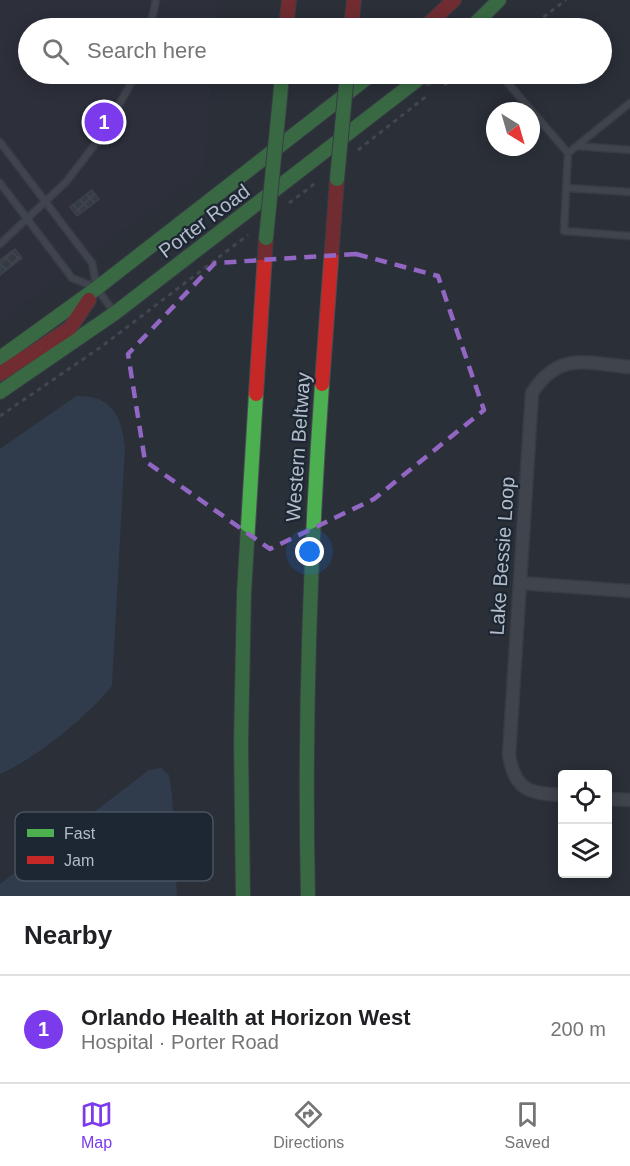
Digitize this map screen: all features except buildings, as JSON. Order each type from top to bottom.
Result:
[{"type":"main road","points":[[287,18],[289,0]]},
{"type":"main road","points":[[352,18],[354,0]]},
{"type":"main road","points":[[435,18],[454,0]]},
{"type":"main road","points":[[481,18],[499,0]]},
{"type":"main road","points":[[243,896],[241,743],[244,593],[266,238],[281,84]]},
{"type":"main road","name":"Western Beltway","points":[[308,896],[303,789],[308,579],[346,84]]},
{"type":"main road","name":"Porter Road","points":[[0,358],[97,288],[359,84]]},
{"type":"main road","name":"Porter Road","points":[[0,392],[116,314],[412,84]]},
{"type":"main road","points":[[0,374],[70,328],[97,288]]},
{"type":"street","name":"Lake Bessie Loop","points":[[558,795],[537,794],[522,785],[512,774],[509,755],[532,393],[543,375],[563,363],[630,367]]},
{"type":"street","points":[[520,583],[630,591]]},
{"type":"street","points":[[612,799],[630,800]]},
{"type":"lane","points":[[152,18],[156,0]]},
{"type":"lane","points":[[0,244],[66,182],[103,134],[130,84]]},
{"type":"lane","points":[[352,132],[425,84]]},
{"type":"lane","points":[[509,84],[568,153],[564,231],[630,236]]},
{"type":"lane","points":[[568,153],[630,104]]},
{"type":"lane","points":[[0,142],[92,263],[97,288],[116,314]]},
{"type":"lane","points":[[577,146],[630,150]]},
{"type":"lane","points":[[0,183],[72,278],[97,288]]},
{"type":"lane","points":[[566,188],[630,192]]},
{"type":"path","points":[[542,18],[566,0]]},
{"type":"highlighted area","points":[[356,254],[438,276],[484,410],[374,499],[270,549],[145,461],[128,354],[215,263]]},
{"type":"shaded area","points":[[0,0],[218,0],[217,18],[18,18],[18,84],[211,84],[204,170],[0,321]]},
{"type":"water","points":[[76,396],[98,399],[113,409],[121,425],[125,447],[112,686],[60,736],[29,758],[0,774],[0,449]]},
{"type":"water","points":[[161,768],[169,775],[173,812],[94,812],[149,770]]},
{"type":"water","points":[[15,873],[15,881],[176,881],[177,896],[0,896],[0,884]]},
{"type":"traffic: fast","points":[[481,18],[499,0]]},
{"type":"traffic: fast","points":[[280,98],[281,84]]},
{"type":"traffic: fast","points":[[337,179],[346,84]]},
{"type":"traffic: fast","points":[[0,358],[97,288],[359,84]]},
{"type":"traffic: fast","points":[[0,392],[115,313],[412,84]]},
{"type":"traffic: fast","points":[[266,238],[280,98]]},
{"type":"traffic: fast","points":[[308,896],[309,640],[322,384]]},
{"type":"traffic: fast","points":[[243,896],[241,743],[244,593],[256,394]]},
{"type":"traffic: jam","points":[[287,18],[289,0]]},
{"type":"traffic: jam","points":[[352,18],[354,0]]},
{"type":"traffic: jam","points":[[435,18],[454,0]]},
{"type":"traffic: jam","points":[[322,384],[337,179]]},
{"type":"traffic: jam","points":[[256,394],[266,238]]},
{"type":"traffic: jam","points":[[0,374],[70,328],[89,300]]},
{"type":"place","name":"Orlando Health at Horizon West","points":[[104,122]]}]
